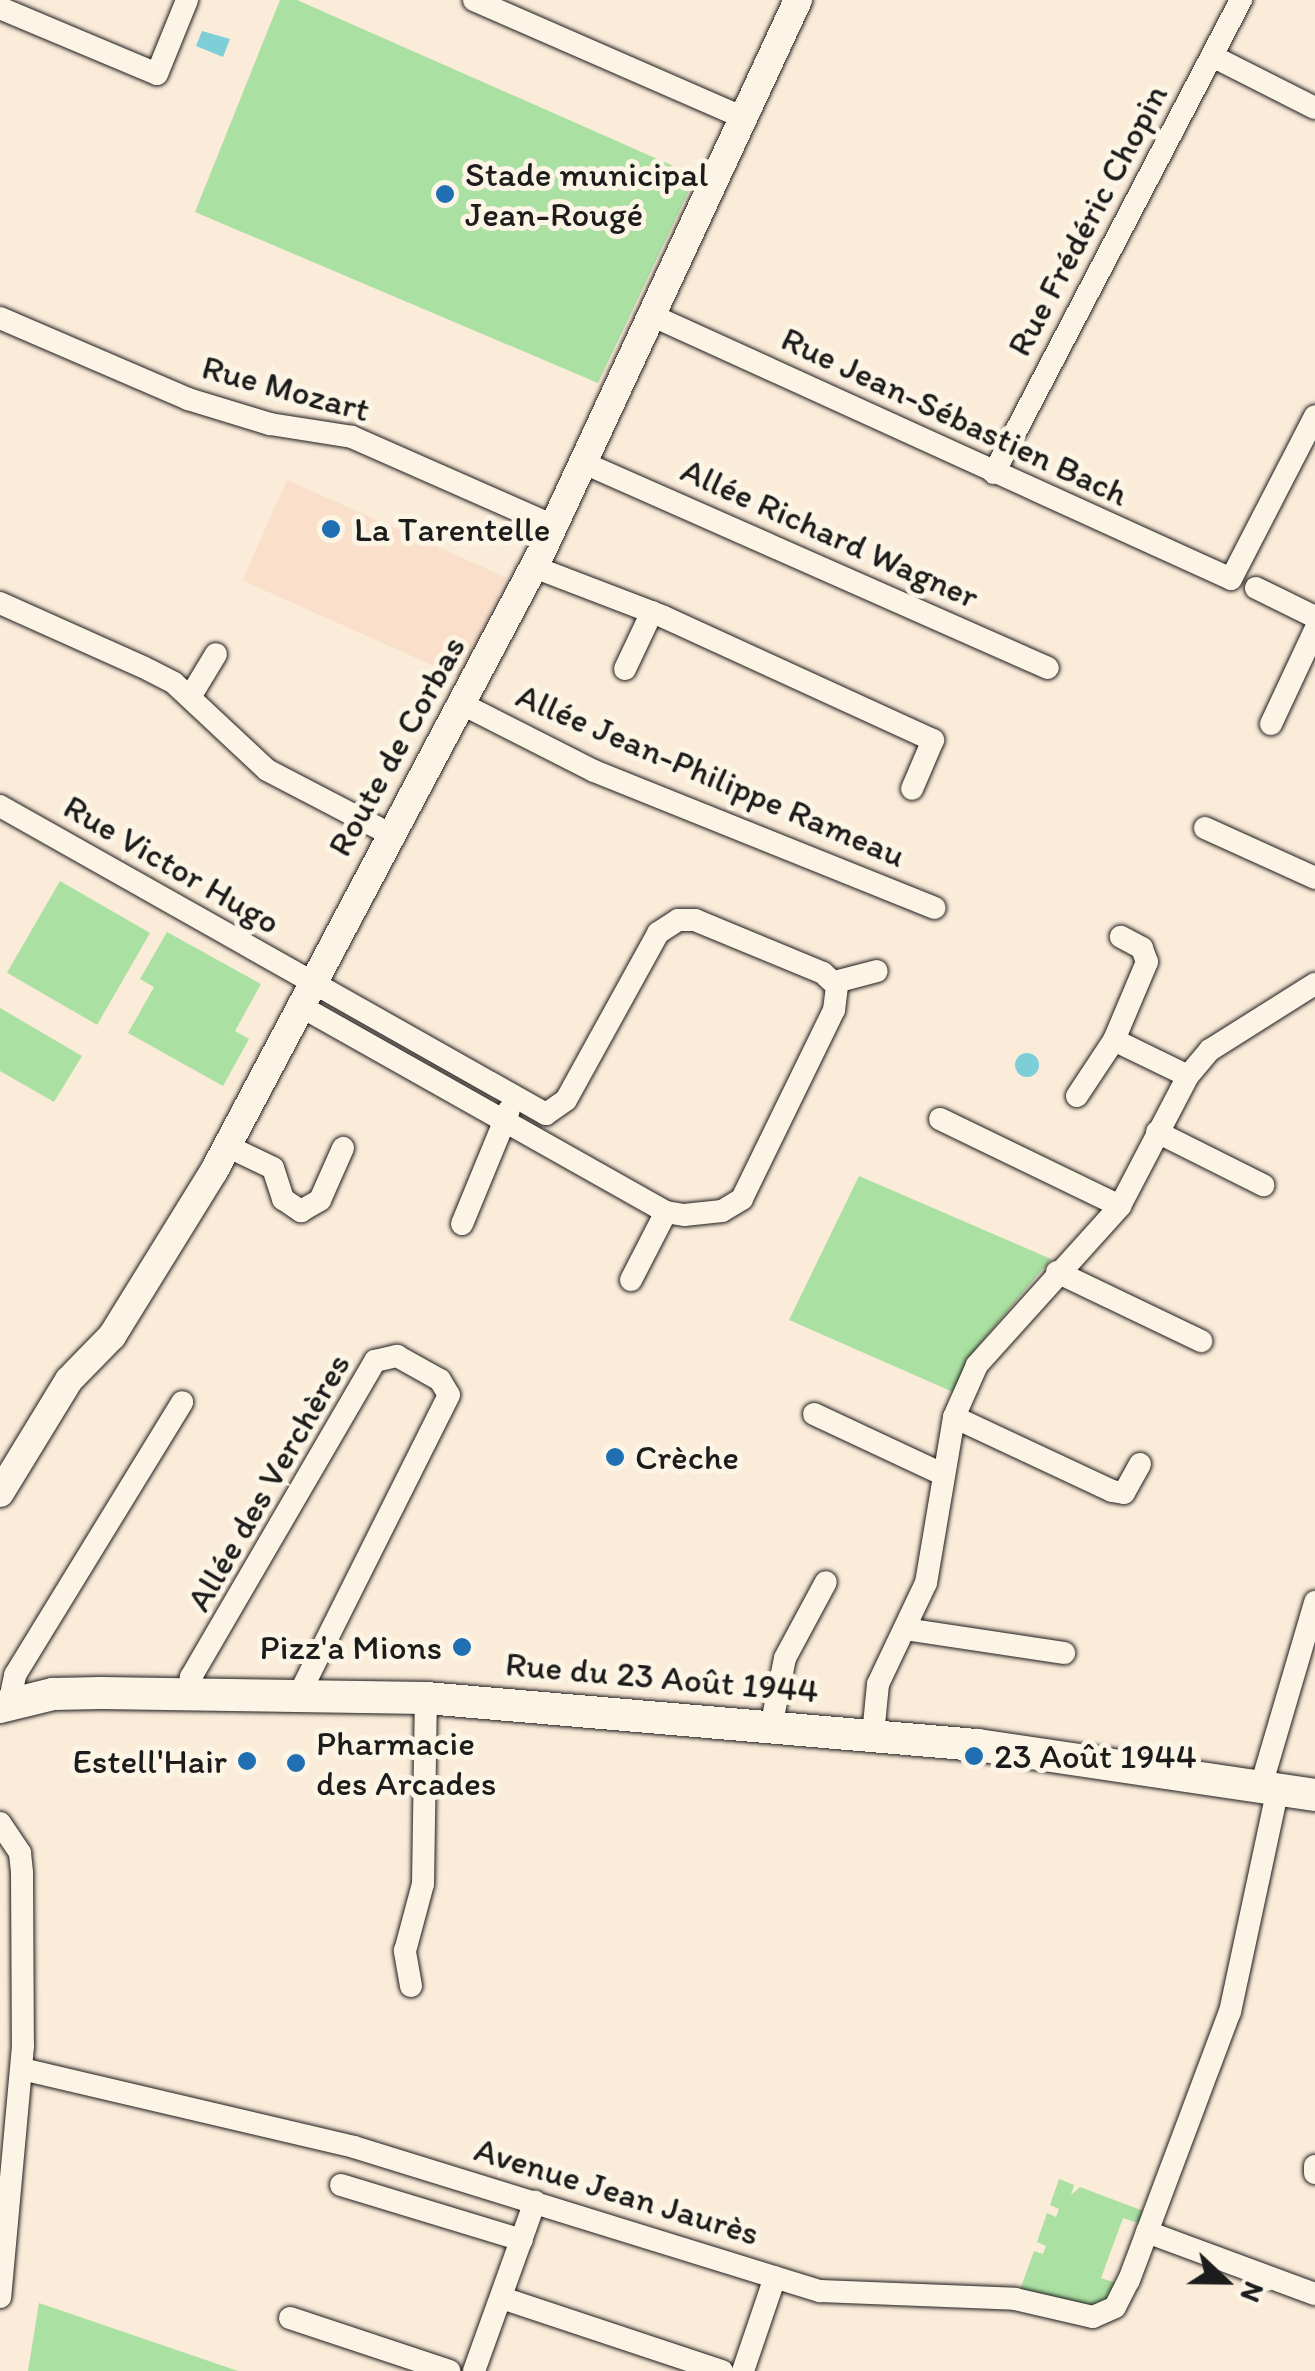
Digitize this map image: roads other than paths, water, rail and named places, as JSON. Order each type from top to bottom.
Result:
[{"type":"main road","name":"Rue du 23 Août 1944","points":[[5,1705],[53,1694],[426,1698],[873,1735],[1315,1795]]},
{"type":"street","points":[[0,8],[157,74],[187,0]]},
{"type":"street","points":[[474,0],[740,116]]},
{"type":"street","name":"Route de Corbas","points":[[0,1492],[69,1380],[112,1336],[227,1146],[304,994],[534,567],[740,116],[798,0]]},
{"type":"street","name":"Rue Frédéric Chopin","points":[[994,473],[1242,0]]},
{"type":"street","points":[[1212,56],[1315,108]]},
{"type":"street","name":"Rue Jean-Sébastien Bach","points":[[650,315],[1230,579],[1315,416]]},
{"type":"street","name":"Rue Mozart","points":[[0,318],[188,399],[270,424],[352,438],[554,526]]},
{"type":"street","name":"Allée Richard Wagner","points":[[584,462],[1048,668]]},
{"type":"street","points":[[534,567],[652,612],[934,740],[912,789]]},
{"type":"street","points":[[1256,588],[1315,617]]},
{"type":"street","points":[[0,604],[147,669],[190,698],[267,770],[390,834]]},
{"type":"street","points":[[624,670],[652,612]]},
{"type":"street","points":[[1271,724],[1315,630]]},
{"type":"street","points":[[190,698],[216,654]]},
{"type":"street","name":"Allée Jean-Philippe Rameau","points":[[462,704],[594,771],[934,908]]},
{"type":"street","name":"Rue Victor Hugo","points":[[0,806],[304,994]]},
{"type":"street","points":[[1205,828],[1315,878]]},
{"type":"street","points":[[304,994],[546,1114],[560,1109],[658,934],[678,920],[695,920],[835,982],[877,971]]},
{"type":"street","points":[[1078,1096],[1114,1040],[1147,962],[1142,948],[1121,937]]},
{"type":"street","points":[[304,994],[504,1120],[666,1212],[722,1211],[742,1199],[834,1010],[835,982]]},
{"type":"street","points":[[873,1735],[878,1684],[926,1583],[942,1515],[942,1474],[954,1416],[978,1365],[1057,1272],[1120,1206],[1188,1076],[1210,1050],[1315,984]]},
{"type":"street","points":[[1114,1040],[1188,1076]]},
{"type":"street","points":[[462,1224],[515,1098]]},
{"type":"street","points":[[940,1119],[1120,1206]]},
{"type":"street","points":[[1157,1132],[1263,1185]]},
{"type":"street","points":[[227,1146],[273,1168],[284,1198],[301,1211],[320,1200],[343,1148]]},
{"type":"street","points":[[631,1280],[666,1212]]},
{"type":"street","points":[[1057,1272],[1201,1342]]},
{"type":"street","name":"Allée des Verchères","points":[[188,1695],[191,1676],[375,1361],[397,1356],[440,1380],[449,1395],[297,1698]]},
{"type":"street","points":[[5,1705],[15,1675],[182,1402]]},
{"type":"street","points":[[814,1414],[942,1474]]},
{"type":"street","points":[[954,1416],[1112,1490],[1124,1493],[1140,1464]]},
{"type":"street","points":[[772,1727],[786,1658],[826,1582]]},
{"type":"street","name":"Avenue Jean Jaurès","points":[[22,2069],[354,2147],[820,2291],[1015,2299],[1093,2317],[1115,2307],[1230,2012],[1270,1787],[1315,1602]]},
{"type":"street","points":[[904,1628],[1064,1653]]},
{"type":"street","points":[[412,1986],[405,1950],[423,1884],[426,1698]]},
{"type":"street","points":[[0,1823],[20,1853],[22,1873],[22,2069],[0,2297]]},
{"type":"street","points":[[340,2185],[522,2240]]},
{"type":"street","points":[[474,2371],[534,2202]]},
{"type":"street","points":[[1146,2232],[1315,2294]]},
{"type":"street","points":[[743,2371],[775,2277]]},
{"type":"street","points":[[502,2298],[722,2371]]},
{"type":"street","points":[[290,2318],[450,2371]]},
{"type":"water","points":[[202,31],[230,39],[223,57],[196,46]]},
{"type":"water","points":[[1027,1053],[1039,1065],[1027,1077],[1015,1065]]},
{"type":"place","name":"Stade municipal Jean-Rougé","points":[[445,194]]},
{"type":"place","name":"La Tarentelle","points":[[331,529]]},
{"type":"place","name":"Crèche","points":[[615,1457]]},
{"type":"place","name":"Pizz'a Mions","points":[[462,1647]]},
{"type":"place","name":"23 Août 1944","points":[[974,1756]]},
{"type":"place","name":"Estell'Hair","points":[[247,1761]]},
{"type":"place","name":"Pharmacie des Arcades","points":[[296,1763]]}]
